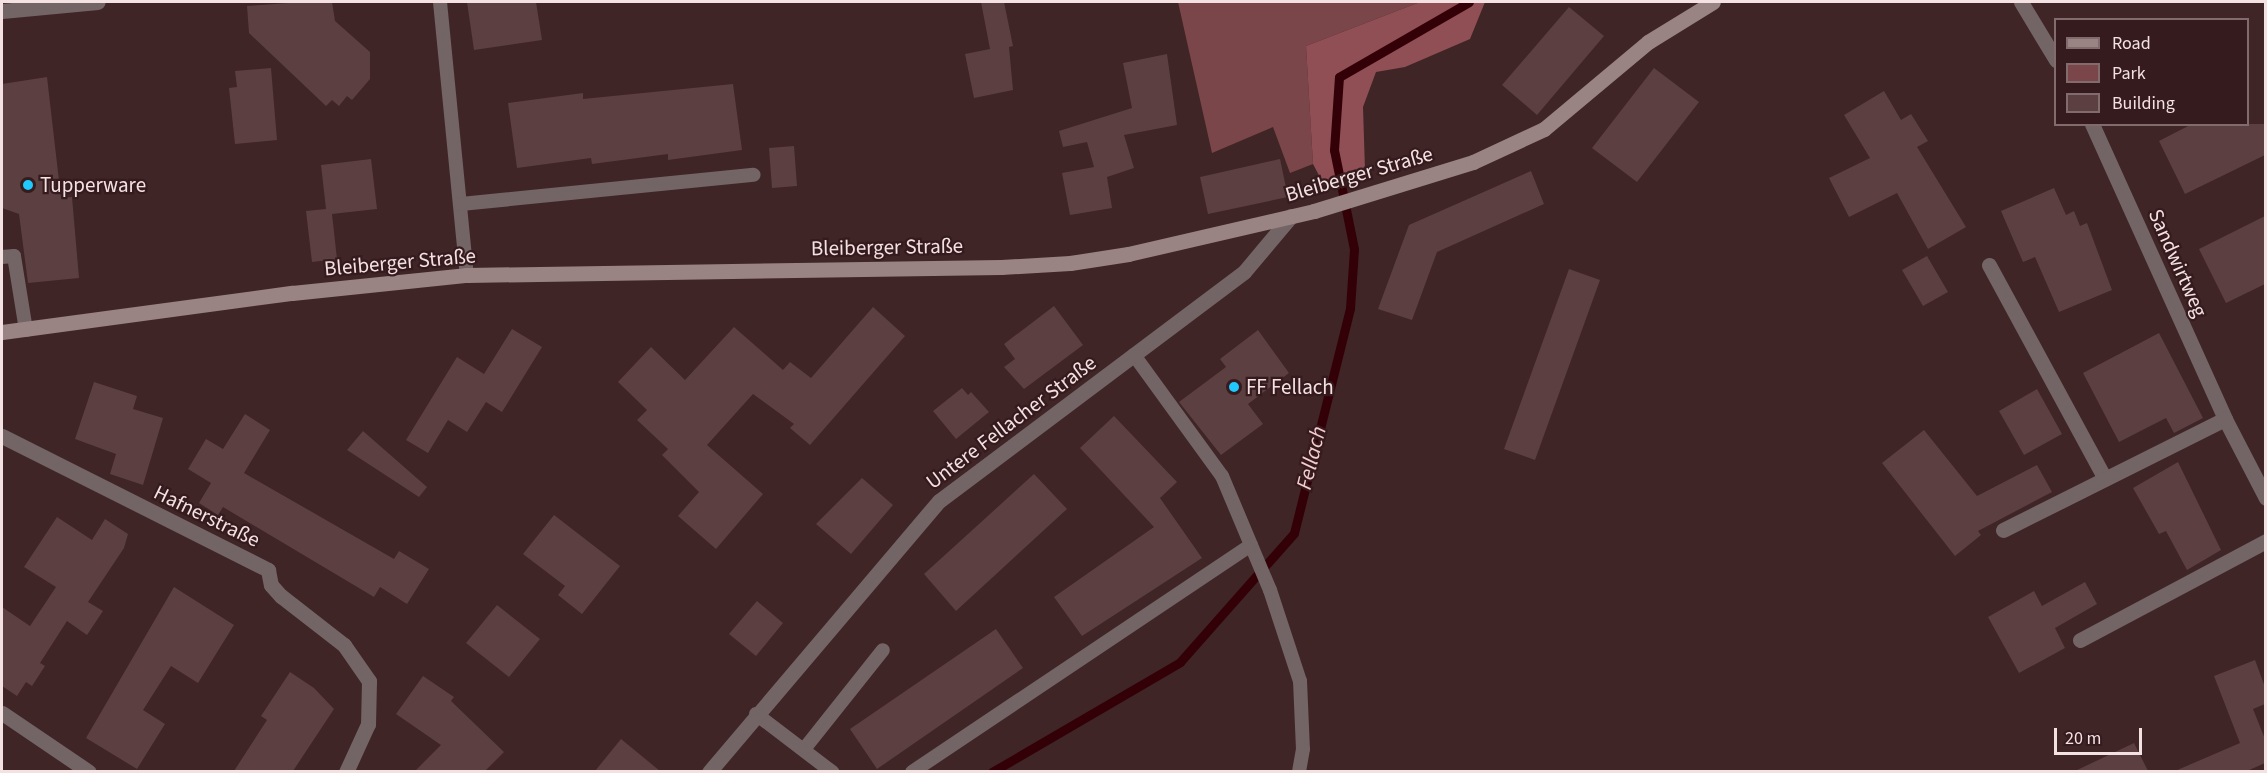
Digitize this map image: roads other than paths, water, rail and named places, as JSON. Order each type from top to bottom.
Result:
[{"type":"main road","name":"Bleiberger Straße","points":[[2,333],[292,293],[467,275],[1071,263],[1128,254],[1314,211],[1473,162],[1544,129],[1648,42],[1713,2]]},
{"type":"street","points":[[2,11],[98,2]]},
{"type":"street","points":[[2021,2],[2054,58]]},
{"type":"street","name":"Sandwirtweg","points":[[2093,126],[2225,419],[2265,492]]},
{"type":"street","name":"Untere Fellacher Straße","points":[[709,771],[939,501],[1244,272],[1292,216]]},
{"type":"street","points":[[1989,265],[2105,479]]},
{"type":"street","points":[[2002,530],[2225,419]]},
{"type":"street","name":"Hafnerstraße","points":[[2,436],[268,570],[271,585],[281,596],[344,645],[369,681],[368,724],[346,771]]},
{"type":"street","points":[[2080,640],[2265,541]]},
{"type":"street","points":[[2,714],[89,771]]},
{"type":"lane","points":[[440,2],[467,275]]},
{"type":"lane","points":[[461,204],[754,175]]},
{"type":"lane","points":[[2,257],[14,255],[26,330]]},
{"type":"lane","points":[[1134,355],[1222,476],[1270,590],[1300,681],[1303,749],[1299,771]]},
{"type":"lane","points":[[912,771],[1253,549]]},
{"type":"lane","points":[[804,748],[883,650]]},
{"type":"lane","points":[[756,714],[832,771]]},
{"type":"waterway","name":"Fellach","points":[[992,772],[1180,662],[1294,533],[1350,308],[1354,249],[1334,150],[1339,77],[1469,2]]},
{"type":"place","name":"Tupperware","points":[[28,185]]},
{"type":"place","name":"FF Fellach","points":[[1234,387]]}]
